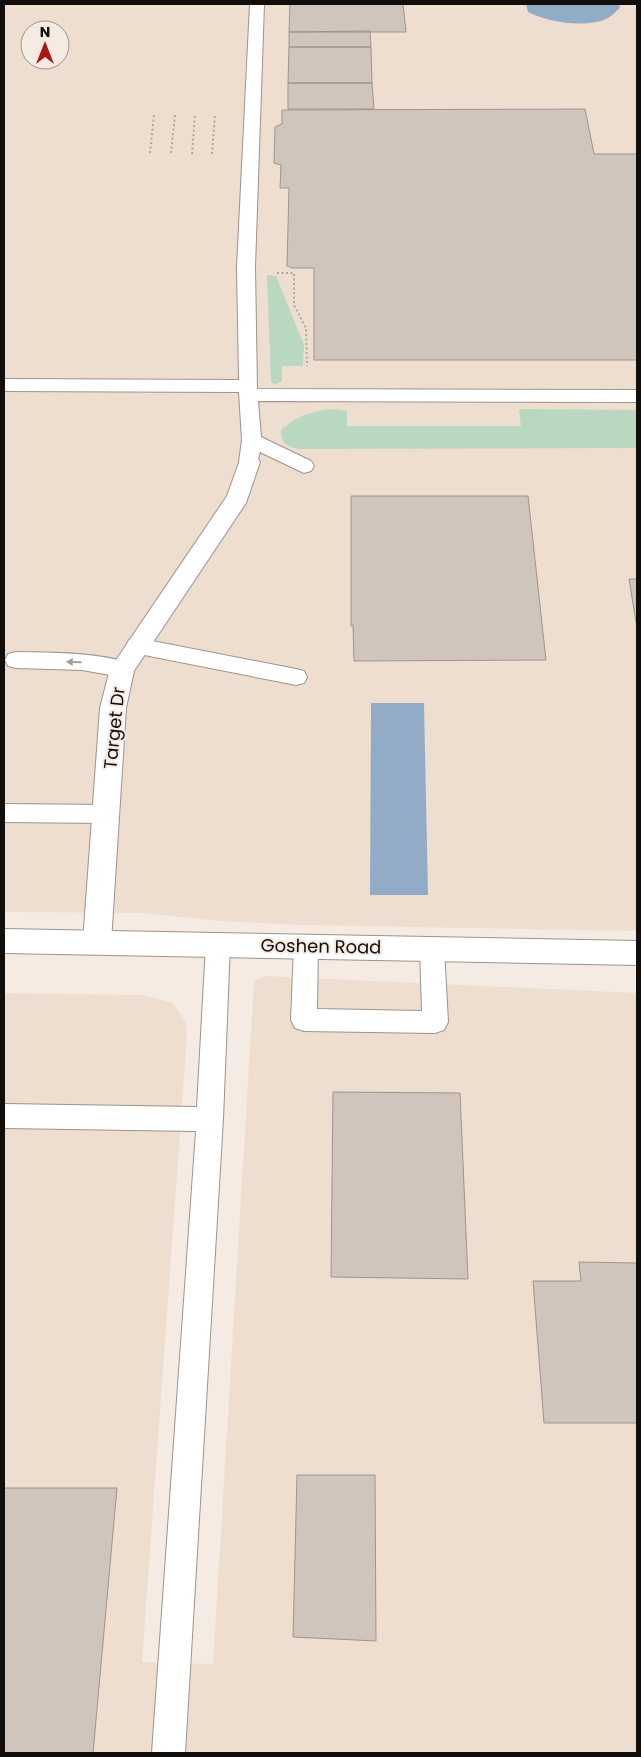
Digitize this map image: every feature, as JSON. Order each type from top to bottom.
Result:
[{"type":"street","name":"Target Dr","points":[[97,942],[113,708],[122,669],[238,497],[250,451]]},
{"type":"street","name":"Goshen Road","points":[[4,941],[637,953]]},
{"type":"lane","points":[[257,4],[246,267],[250,451],[304,466]]},
{"type":"lane","points":[[4,385],[637,396]]},
{"type":"lane","points":[[137,646],[296,677]]},
{"type":"lane","points":[[16,660],[82,662],[122,669]]},
{"type":"lane","points":[[4,813],[106,814]]},
{"type":"lane","points":[[168,1753],[210,1119],[218,944]]},
{"type":"lane","points":[[306,946],[304,1020],[435,1022],[432,949]]},
{"type":"lane","points":[[4,1116],[210,1119]]},
{"type":"path","points":[[150,153],[154,114]]},
{"type":"path","points":[[192,154],[195,114]]},
{"type":"path","points":[[212,154],[215,114]]},
{"type":"path","points":[[171,153],[175,115]]},
{"type":"path","points":[[273,273],[294,273],[294,305],[306,328],[307,366]]},
{"type":"shaded area","points":[[4,4],[637,4],[637,931],[301,925],[219,921],[143,913],[4,912]]},
{"type":"shaded area","points":[[265,976],[637,993],[637,1753],[4,1753],[4,993],[142,995],[173,1003],[186,1022],[187,1035],[142,1662],[213,1664],[254,981]]},
{"type":"green space","points":[[267,275],[276,276],[304,345],[303,366],[282,366],[282,381],[275,384],[271,382]]},
{"type":"green space","points":[[330,409],[347,411],[347,426],[521,426],[519,411],[521,409],[637,410],[637,448],[299,449],[285,444],[281,434],[281,430],[295,420],[321,410]]},
{"type":"water","points":[[526,4],[619,4],[620,8],[610,17],[599,21],[578,24],[536,16],[528,12]]},
{"type":"water","points":[[371,703],[424,703],[428,895],[370,895]]},
{"type":"building","points":[[290,4],[403,4],[406,32],[289,32]]},
{"type":"building","points":[[370,31],[371,47],[289,47],[289,32]]},
{"type":"building","points":[[289,47],[371,47],[372,83],[288,83]]},
{"type":"building","points":[[288,83],[372,83],[374,109],[288,109]]},
{"type":"building","points":[[585,109],[594,154],[637,154],[637,360],[314,360],[314,268],[292,268],[287,266],[289,188],[280,188],[281,165],[274,163],[275,127],[282,124],[282,110]]},
{"type":"building","points":[[351,496],[528,496],[546,660],[354,661],[353,625],[351,626]]},
{"type":"building","points":[[629,579],[637,579],[637,628]]},
{"type":"building","points":[[333,1092],[460,1093],[468,1279],[331,1277]]},
{"type":"building","points":[[579,1262],[637,1263],[637,1423],[544,1423],[533,1281],[581,1281]]},
{"type":"building","points":[[297,1475],[375,1475],[376,1641],[293,1637]]},
{"type":"building","points":[[4,1488],[117,1488],[93,1753],[4,1753]]}]
